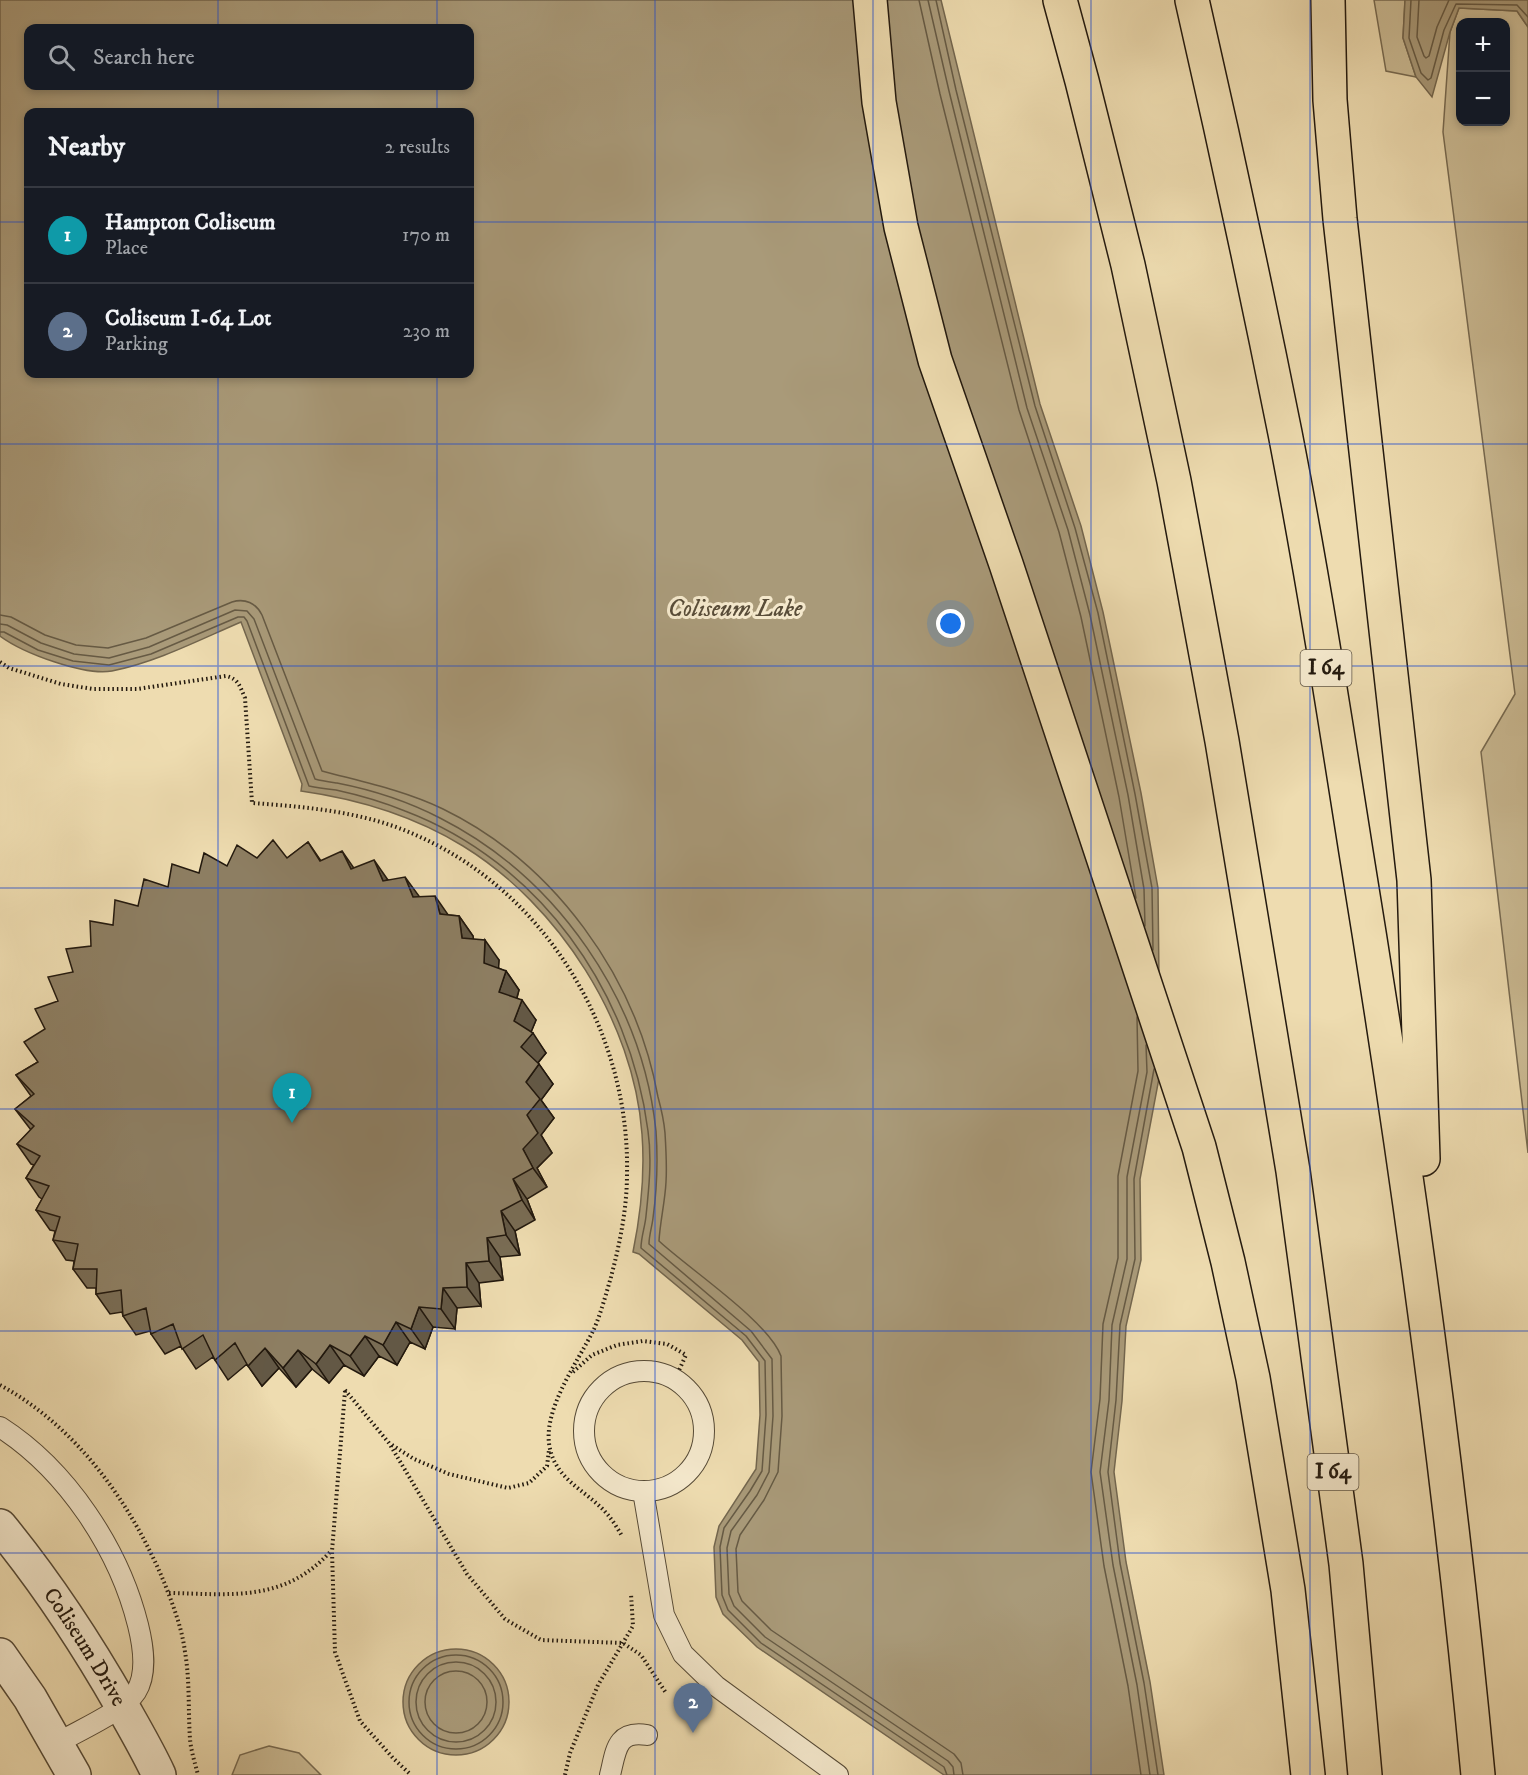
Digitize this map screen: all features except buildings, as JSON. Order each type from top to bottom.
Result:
[{"type":"highway","points":[[870,0],[879,102],[901,227],[935,360],[1010,575],[1199,1147],[1228,1262],[1253,1378],[1288,1590],[1308,1775]]},
{"type":"highway","name":"I 64","points":[[1060,0],[1128,265],[1174,481],[1222,741],[1293,1171],[1346,1564],[1365,1775]]},
{"type":"highway","name":"I 64","points":[[1192,0],[1247,246],[1285,435],[1318,617],[1392,1073],[1429,1341],[1478,1775]]},
{"type":"highway","points":[[1328,0],[1330,100],[1340,219],[1414,880],[1429,1341]]},
{"type":"street","name":"Coliseum Drive","points":[[0,1526],[27,1559],[95,1659],[149,1753],[159,1775]]},
{"type":"street","points":[[0,1655],[30,1698],[74,1775]]},
{"type":"lane","points":[[640,1371],[658,1372],[675,1379],[691,1392],[701,1409],[705,1428],[703,1448],[694,1465],[680,1480],[663,1489],[644,1491],[625,1488],[609,1480],[596,1467],[588,1450],[584,1432],[586,1414],[594,1397],[606,1384],[622,1375],[640,1371]]},
{"type":"lane","points":[[0,1427],[14,1436],[52,1471],[84,1509],[111,1552],[131,1596],[142,1641],[143,1669],[136,1691],[122,1706],[56,1744]]},
{"type":"lane","points":[[644,1491],[664,1616],[683,1654],[716,1686],[838,1775]]},
{"type":"lane","points":[[610,1775],[616,1747],[624,1738],[634,1733],[647,1735]]},
{"type":"path","points":[[0,662],[9,668],[61,684],[93,689],[137,688],[233,677],[239,683],[244,698],[252,803],[340,811],[418,836],[468,863],[521,907],[543,933],[573,976],[602,1030],[612,1060],[625,1127],[627,1173],[622,1230],[611,1278],[595,1326],[571,1374],[558,1394],[549,1423],[550,1449],[547,1466],[529,1483],[508,1488],[449,1474],[414,1459],[389,1443]]},
{"type":"path","points":[[571,1374],[592,1356],[617,1345],[644,1341],[667,1344],[686,1355],[675,1379]]},
{"type":"path","points":[[411,1775],[360,1720],[335,1652],[332,1551],[345,1390],[389,1443],[467,1575],[505,1618],[541,1640],[623,1643],[641,1655],[666,1694]]},
{"type":"path","points":[[550,1449],[563,1475],[607,1514],[621,1534],[623,1544]]},
{"type":"path","points":[[168,1593],[233,1596],[260,1592],[294,1581],[317,1567],[332,1551]]},
{"type":"path","points":[[565,1775],[570,1753],[598,1685],[633,1626],[629,1584]]},
{"type":"shaded area","points":[[1374,0],[1405,0],[1403,38],[1416,77],[1386,71]]},
{"type":"shaded area","points":[[1459,8],[1517,11],[1528,27],[1528,1153],[1481,752],[1515,694],[1443,132],[1450,32]]},
{"type":"shaded area","points":[[269,1746],[299,1753],[321,1775],[232,1775],[240,1755]]},
{"type":"water","name":"Coliseum Lake","points":[[0,0],[941,0],[1040,404],[1081,526],[1103,612],[1141,793],[1158,888],[1160,1073],[1140,1179],[1141,1260],[1126,1326],[1122,1401],[1114,1472],[1126,1562],[1150,1682],[1164,1775],[944,1775],[757,1647],[723,1614],[716,1597],[714,1547],[719,1526],[756,1469],[760,1415],[759,1362],[742,1340],[639,1254],[633,1252],[643,1179],[642,1134],[636,1092],[624,1050],[607,1009],[586,970],[560,934],[530,900],[498,871],[444,835],[385,810],[301,791],[302,784],[241,622],[162,656],[112,671],[100,672],[70,667],[10,643],[0,636]]},
{"type":"water","points":[[1405,0],[1528,0],[1528,27],[1517,11],[1459,8],[1432,97],[1416,77],[1403,38]]},
{"type":"water","points":[[456,1649],[476,1653],[494,1664],[505,1682],[509,1702],[505,1722],[494,1740],[476,1751],[456,1755],[436,1751],[418,1740],[407,1722],[403,1702],[407,1682],[418,1664],[436,1653]]},
{"type":"place","name":"Hampton Coliseum","points":[[292,1123]]},
{"type":"place","name":"Coliseum I-64 Lot","points":[[693,1733]]}]
